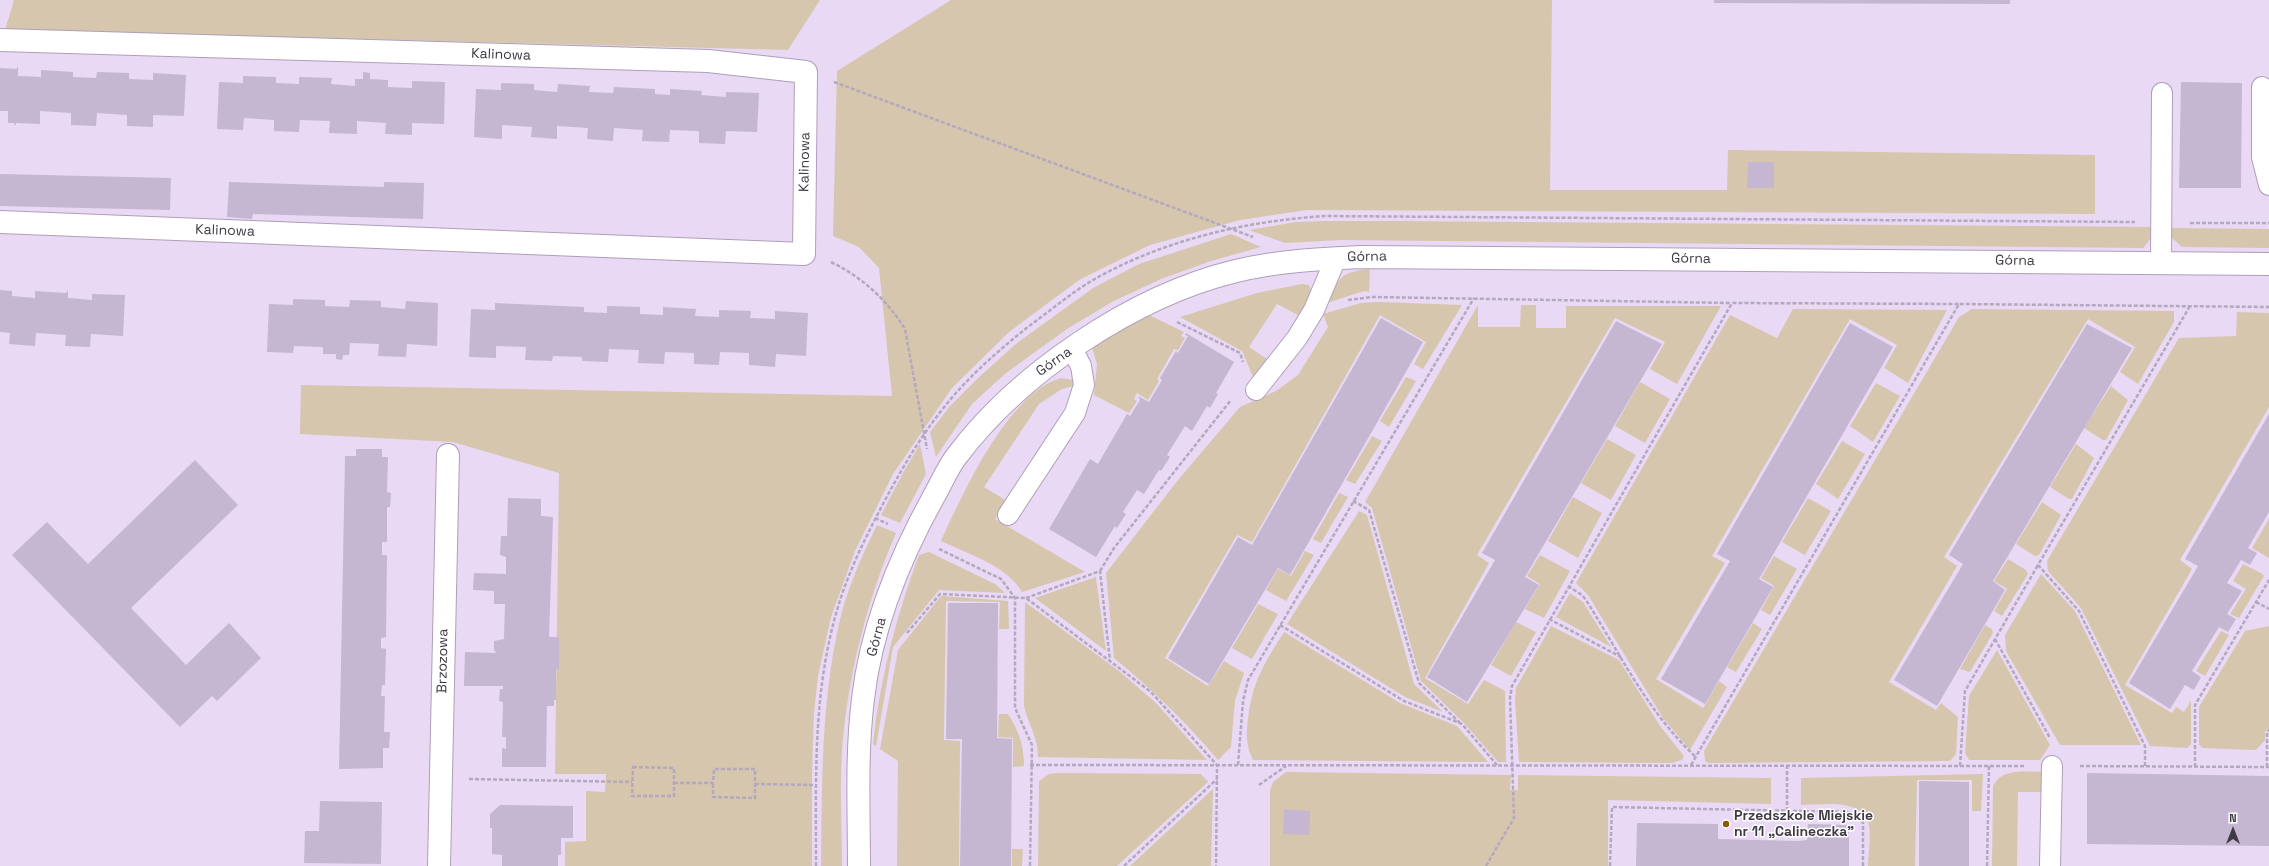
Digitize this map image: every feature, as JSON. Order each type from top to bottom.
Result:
[{"type":"street","name":"Kalinowa","points":[[0,40],[708,61],[806,72],[804,254],[0,222]]},
{"type":"street","name":"Górna","points":[[858,866],[860,736],[863,698],[872,650],[889,594],[912,536],[954,459],[983,422],[1027,381],[1088,338],[1144,306],[1193,284],[1235,271],[1273,263],[1336,258],[1550,257],[2269,264]]},
{"type":"street","name":"Brzozowa","points":[[439,866],[448,456]]},
{"type":"lane","points":[[2262,87],[2262,157],[2269,185]]},
{"type":"lane","points":[[2161,263],[2162,93]]},
{"type":"lane","points":[[1256,390],[1297,338],[1314,310],[1336,258]]},
{"type":"lane","points":[[1008,514],[1075,413],[1084,385],[1081,366],[1072,349]]},
{"type":"lane","points":[[2050,866],[2052,766]]},
{"type":"path","points":[[806,72],[1234,228],[1272,245],[1273,263]]},
{"type":"path","points":[[1234,228],[1296,218],[1325,216],[2269,223]]},
{"type":"path","points":[[804,254],[822,258],[842,267],[867,284],[896,315],[905,329],[923,434]]},
{"type":"path","points":[[1314,310],[1352,299],[1372,297],[2269,307]]},
{"type":"path","points":[[1238,765],[1243,701],[1248,680],[1474,298]]},
{"type":"path","points":[[1486,866],[1514,818],[1514,765],[1510,698],[1512,686],[1732,302]]},
{"type":"path","points":[[1691,766],[1959,304]]},
{"type":"path","points":[[1110,661],[1100,571],[1114,548],[1232,400],[1256,390],[1240,353],[1144,306]]},
{"type":"path","points":[[1960,766],[1965,691],[2190,306]]},
{"type":"path","points":[[1353,501],[1369,510],[1419,683],[1462,724],[1497,765]]},
{"type":"path","points":[[912,536],[1001,579],[1015,598],[1015,708],[1032,745],[1030,765],[1030,866]]},
{"type":"path","points":[[2038,565],[2079,611],[2145,746],[2145,766]]},
{"type":"path","points":[[905,636],[940,594],[1026,598],[1100,571]]},
{"type":"path","points":[[2195,767],[2195,705],[2269,580]]},
{"type":"path","points":[[1568,586],[1586,600],[1659,718],[1681,744],[1696,758]]},
{"type":"path","points":[[1026,598],[1151,692],[1217,765],[1216,866]]},
{"type":"path","points":[[2256,602],[2269,609]]},
{"type":"path","points":[[1549,620],[1622,658]]},
{"type":"path","points":[[1280,625],[1404,701],[1462,724]]},
{"type":"path","points":[[1995,639],[2053,744],[2052,766]]},
{"type":"path","points":[[1030,765],[2268,767],[2267,732],[2269,730]]},
{"type":"path","points":[[1259,785],[1286,765]]},
{"type":"path","points":[[1787,766],[1787,810]]},
{"type":"path","points":[[1987,866],[1989,766]]},
{"type":"path","points":[[633,767],[674,768],[674,783],[674,796],[632,796],[633,767]]},
{"type":"path","points":[[714,768],[755,769],[755,798],[713,797],[714,783],[714,768]]},
{"type":"path","points":[[1124,866],[1217,778]]},
{"type":"path","points":[[441,779],[632,782]]},
{"type":"path","points":[[674,783],[714,783]]},
{"type":"path","points":[[755,784],[816,785],[816,866]]},
{"type":"path","points":[[1610,866],[1612,807],[1787,810],[1848,812],[1857,814],[1863,823],[1863,866]]},
{"type":"shaded area","points":[[14,0],[820,0],[788,50],[5,30]]},
{"type":"shaded area","points":[[951,0],[1552,0],[1550,190],[1727,190],[1728,150],[2095,155],[2095,214],[1307,210],[1240,220],[1150,245],[1079,280],[1009,332],[952,388],[893,474],[855,551],[831,617],[818,676],[814,713],[812,774],[812,866],[565,866],[565,842],[586,841],[586,791],[605,792],[606,774],[555,774],[559,473],[453,442],[300,434],[301,385],[892,396],[879,268],[859,247],[833,236],[837,71]]},
{"type":"shaded area","points":[[1296,222],[2153,227],[2151,238],[2143,248],[1341,240],[1285,243],[1249,230]]},
{"type":"shaded area","points":[[2172,228],[2269,229],[2269,248],[2182,247],[2172,238]]},
{"type":"shaded area","points":[[1231,234],[1261,247],[1211,261],[1161,279],[1112,302],[1067,329],[1006,373],[972,404],[936,457],[930,432],[950,406],[1017,343],[1093,288],[1139,264]]},
{"type":"shaded area","points":[[1370,269],[1369,292],[1364,291],[1327,303],[1334,287],[1342,277],[1353,272]]},
{"type":"shaded area","points":[[1302,284],[1309,285],[1312,293],[1309,301],[1298,315],[1277,304],[1249,347],[1267,359],[1253,377],[1242,351],[1180,317],[1257,293]]},
{"type":"shaded area","points":[[1378,302],[1462,305],[1423,369],[1414,364],[1426,342],[1380,315],[1252,542],[1237,535],[1165,658],[1208,686],[1224,661],[1244,673],[1235,701],[1231,747],[1218,760],[1194,732],[1168,706],[1114,658],[1106,573],[1178,480],[1240,407],[1276,391],[1298,375],[1328,327],[1323,314],[1361,303]]},
{"type":"shaded area","points":[[1478,305],[1478,327],[1520,327],[1521,305],[1536,305],[1536,328],[1566,328],[1566,306],[1721,306],[1677,384],[1650,369],[1665,342],[1615,318],[1477,555],[1489,563],[1425,678],[1468,704],[1484,680],[1505,691],[1506,762],[1498,762],[1464,723],[1421,681],[1372,508],[1365,502]]},
{"type":"shaded area","points":[[1793,309],[1947,310],[1908,383],[1884,368],[1897,345],[1850,319],[1712,556],[1725,563],[1656,679],[1703,708],[1719,681],[1727,687],[1690,750],[1663,718],[1588,595],[1576,583],[1730,315],[1777,338]]},
{"type":"shaded area","points":[[1972,309],[2174,311],[2174,322],[2138,384],[2120,372],[2135,347],[2088,319],[1944,557],[1957,566],[1889,682],[1936,710],[1941,703],[1958,717],[1956,754],[1950,761],[1708,763],[1705,761],[1704,751],[1959,317]]},
{"type":"shaded area","points":[[2237,312],[2269,313],[2269,407],[2180,560],[2192,569],[2125,685],[2172,713],[2176,707],[2184,712],[2191,701],[2191,744],[2187,748],[2150,746],[2081,608],[2048,571],[2047,561],[2179,338],[2236,336]]},
{"type":"shaded area","points":[[1149,315],[1184,332],[1181,336],[1185,338],[1178,350],[1174,349],[1157,379],[1159,381],[1148,400],[1137,393],[1134,399],[1137,401],[1129,413],[1094,395],[1097,364],[1092,347],[1122,327]]},
{"type":"shaded area","points":[[1406,377],[1416,381],[1389,427],[1380,421]]},
{"type":"shaded area","points":[[1061,378],[1073,380],[1074,386],[1062,389],[1039,404],[984,487],[1007,501],[995,519],[1085,572],[1022,592],[1006,574],[996,567],[941,541],[962,497],[989,447],[1023,403],[1042,387]]},
{"type":"shaded area","points":[[1640,382],[1670,399],[1645,443],[1615,426]]},
{"type":"shaded area","points":[[1876,383],[1900,396],[1873,442],[1850,426]]},
{"type":"shaded area","points":[[2111,386],[2128,400],[2106,440],[2103,440],[2084,428]]},
{"type":"shaded area","points":[[1372,436],[1382,441],[1355,484],[1346,480]]},
{"type":"shaded area","points":[[1607,439],[1636,455],[1611,500],[1581,483]]},
{"type":"shaded area","points":[[1842,441],[1865,454],[1838,499],[1816,484]]},
{"type":"shaded area","points":[[920,444],[926,474],[900,523],[881,515]]},
{"type":"shaded area","points":[[2076,444],[2094,458],[2072,499],[2069,499],[2050,487]]},
{"type":"shaded area","points":[[1339,493],[1348,497],[1321,543],[1313,539]]},
{"type":"shaded area","points":[[1573,497],[1602,513],[1578,558],[1548,541]]},
{"type":"shaded area","points":[[1808,498],[1831,511],[1805,555],[1782,542]]},
{"type":"shaded area","points":[[2042,502],[2061,515],[2039,555],[2035,556],[2016,544]]},
{"type":"shaded area","points":[[1359,511],[1367,515],[1414,684],[1443,712],[1405,697],[1287,624]]},
{"type":"shaded area","points":[[2269,519],[2269,558],[2252,548]]},
{"type":"shaded area","points":[[877,525],[896,533],[869,608],[855,660],[850,686],[842,754],[842,866],[821,866],[823,749],[832,662],[840,619],[848,592]]},
{"type":"shaded area","points":[[1305,551],[1314,555],[1286,601],[1266,590],[1278,569],[1291,576]]},
{"type":"shaded area","points":[[929,552],[995,584],[1005,593],[939,590],[893,647],[876,746],[873,744],[876,720],[896,624],[919,555]]},
{"type":"shaded area","points":[[1540,555],[1570,571],[1544,618],[1525,609],[1540,584],[1527,576]]},
{"type":"shaded area","points":[[1774,556],[1797,569],[1770,615],[1761,610],[1774,586],[1761,578]]},
{"type":"shaded area","points":[[2008,559],[2026,570],[2028,574],[2002,616],[1994,611],[2007,589],[1994,581]]},
{"type":"shaded area","points":[[2243,564],[2264,576],[2239,618],[2230,614],[2246,589],[2233,581]]},
{"type":"shaded area","points":[[2041,574],[2075,611],[2141,745],[2060,745],[2006,651],[2005,635]]},
{"type":"shaded area","points":[[1096,578],[1106,651],[1035,598]]},
{"type":"shaded area","points":[[1570,593],[1583,602],[1611,647],[1556,617]]},
{"type":"shaded area","points":[[941,596],[1008,601],[1009,629],[999,629],[1000,602],[946,601],[944,740],[960,741],[959,866],[897,866],[898,761],[880,749],[898,650]]},
{"type":"shaded area","points":[[1025,602],[1119,671],[1156,703],[1207,760],[1038,757],[1035,737],[1024,706]]},
{"type":"shaded area","points":[[1258,604],[1278,614],[1252,659],[1232,648]]},
{"type":"shaded area","points":[[1516,622],[1536,632],[1511,676],[1491,665]]},
{"type":"shaded area","points":[[1753,623],[1762,629],[1736,672],[1727,667]]},
{"type":"shaded area","points":[[1985,625],[1992,629],[1993,633],[1970,672],[1960,669]]},
{"type":"shaded area","points":[[1551,626],[1619,660],[1660,726],[1684,756],[1682,760],[1672,763],[1519,762],[1515,701],[1516,688]]},
{"type":"shaded area","points":[[2269,626],[2269,728],[2265,732],[2265,740],[2256,750],[2203,748],[2199,745],[2199,707],[2245,631]]},
{"type":"shaded area","points":[[2221,631],[2229,635],[2205,676],[2196,671]]},
{"type":"shaded area","points":[[1284,632],[1400,703],[1457,726],[1488,762],[1253,760],[1249,750],[1247,735],[1250,706],[1260,673]]},
{"type":"shaded area","points":[[1997,650],[2050,745],[2040,760],[1969,760],[1965,753],[1969,696]]},
{"type":"shaded area","points":[[999,714],[1008,714],[1015,726],[1022,745],[1024,766],[1013,767],[1013,738],[998,737]]},
{"type":"shaded area","points":[[1286,772],[1511,775],[1510,790],[1518,790],[1518,775],[1771,778],[1771,804],[1608,800],[1608,866],[1270,866],[1270,790],[1273,782]]},
{"type":"shaded area","points":[[2015,772],[2043,772],[2043,792],[2018,792],[2017,866],[1992,866],[1993,786],[2002,776]]},
{"type":"shaded area","points":[[1049,774],[1201,774],[1208,782],[1117,866],[1038,866],[1039,781]]},
{"type":"shaded area","points":[[1983,774],[1981,811],[1972,811],[1972,780],[1917,780],[1915,866],[1868,866],[1870,837],[1869,826],[1863,814],[1857,809],[1839,804],[1801,805],[1801,778]]},
{"type":"shaded area","points":[[1213,789],[1211,866],[1130,866]]},
{"type":"shaded area","points":[[1012,849],[1023,849],[1022,866],[1012,866]]},
{"type":"building","points":[[1714,0],[2010,0],[2010,4],[1714,3]]},
{"type":"building","points":[[17,67],[18,76],[41,77],[41,70],[73,72],[73,77],[96,78],[97,72],[129,73],[129,79],[153,80],[153,73],[186,75],[184,116],[153,115],[153,127],[127,126],[127,115],[97,113],[96,126],[71,125],[71,113],[40,111],[40,124],[16,123],[16,126],[14,123],[8,123],[8,111],[0,111],[0,68],[17,69]]},
{"type":"building","points":[[363,72],[370,73],[370,79],[388,80],[388,87],[412,88],[412,81],[445,82],[444,124],[412,123],[412,135],[385,134],[386,123],[357,121],[357,134],[329,133],[330,121],[300,120],[299,132],[274,131],[274,120],[244,118],[243,130],[217,129],[219,82],[243,83],[243,76],[276,77],[276,83],[299,84],[299,77],[332,78],[331,84],[355,86],[355,79],[363,79]]},
{"type":"building","points":[[2181,82],[2242,83],[2241,188],[2179,188]]},
{"type":"building","points":[[501,83],[534,84],[534,90],[557,92],[558,84],[590,86],[589,92],[613,93],[614,87],[655,89],[655,94],[670,95],[670,89],[702,91],[701,95],[726,97],[726,92],[759,93],[757,132],[726,131],[725,144],[699,143],[699,131],[670,130],[669,142],[642,141],[643,130],[614,128],[613,141],[587,139],[588,128],[557,126],[557,139],[531,137],[532,127],[502,125],[502,139],[474,137],[476,89],[501,90]]},
{"type":"building","points":[[1748,162],[1774,162],[1774,188],[1747,188]]},
{"type":"building","points":[[0,174],[171,178],[170,210],[0,206]]},
{"type":"building","points":[[229,182],[384,187],[384,182],[424,183],[423,219],[253,214],[252,219],[227,217]]},
{"type":"building","points":[[0,290],[12,291],[12,296],[35,298],[35,291],[66,293],[68,290],[68,298],[92,300],[92,294],[125,295],[123,336],[91,334],[90,347],[65,346],[66,335],[36,333],[35,346],[9,344],[10,333],[0,332]]},
{"type":"building","points":[[293,299],[325,300],[325,306],[349,307],[350,300],[381,301],[381,307],[405,309],[406,301],[438,303],[437,346],[407,344],[406,357],[378,356],[379,344],[350,343],[349,355],[343,355],[342,360],[336,359],[336,354],[323,354],[323,347],[294,346],[293,353],[267,352],[269,304],[293,305]]},
{"type":"building","points":[[495,303],[584,307],[584,312],[607,313],[607,306],[640,307],[640,314],[663,315],[663,307],[696,309],[695,316],[719,317],[719,310],[751,311],[750,318],[775,319],[775,311],[808,313],[806,356],[776,354],[775,367],[749,365],[749,353],[720,352],[719,365],[694,364],[694,353],[665,352],[664,364],[638,363],[639,350],[609,349],[608,362],[582,361],[582,357],[553,356],[552,361],[525,360],[526,347],[496,346],[496,358],[469,357],[471,309],[495,310]]},
{"type":"building","points":[[1381,318],[1423,342],[1290,575],[1278,568],[1209,684],[1168,658],[1238,537],[1252,545]]},
{"type":"building","points":[[1616,321],[1662,344],[1525,577],[1539,585],[1467,702],[1427,677],[1495,560],[1482,553]]},
{"type":"building","points":[[1850,323],[1893,347],[1759,579],[1773,587],[1705,704],[1661,679],[1730,561],[1717,554]]},
{"type":"building","points":[[2087,324],[2132,348],[1993,581],[2005,590],[1937,706],[1894,680],[1963,564],[1949,555]]},
{"type":"building","points":[[1186,333],[1234,362],[1216,393],[1218,394],[1210,408],[1207,406],[1192,431],[1185,426],[1167,455],[1170,457],[1161,471],[1159,470],[1144,494],[1137,490],[1123,512],[1126,514],[1117,528],[1115,526],[1096,557],[1049,529],[1090,459],[1098,464],[1127,414],[1130,416],[1140,400],[1138,396],[1149,402],[1162,380],[1160,378],[1176,351],[1178,353],[1188,336],[1185,335]]},
{"type":"building","points":[[2269,414],[2269,512],[2248,548],[2257,553],[2250,565],[2241,560],[2227,583],[2242,591],[2227,614],[2236,619],[2228,632],[2219,627],[2192,671],[2201,677],[2194,690],[2185,685],[2170,709],[2129,683],[2198,566],[2185,559]]},
{"type":"building","points":[[356,449],[382,449],[382,457],[388,457],[387,492],[391,493],[390,507],[387,507],[387,542],[382,542],[382,555],[387,555],[386,637],[381,638],[381,648],[386,649],[385,685],[382,685],[381,696],[385,696],[384,732],[390,732],[389,748],[383,748],[383,768],[339,769],[345,456],[356,456]]},
{"type":"building","points":[[195,460],[238,505],[131,608],[186,665],[229,623],[261,658],[217,701],[212,696],[180,727],[12,555],[47,522],[88,564]]},
{"type":"building","points":[[508,498],[541,499],[541,516],[553,517],[549,637],[559,637],[559,669],[556,669],[556,700],[554,700],[554,706],[547,706],[546,767],[502,767],[502,748],[506,749],[506,737],[502,737],[503,702],[499,701],[500,689],[503,689],[503,686],[464,686],[465,652],[496,653],[494,650],[494,641],[504,639],[505,604],[494,604],[494,591],[473,590],[474,573],[506,574],[506,557],[500,555],[501,536],[507,536]]},
{"type":"building","points":[[948,603],[998,603],[997,738],[1012,739],[1011,866],[960,866],[962,739],[946,739]]},
{"type":"building","points":[[2087,773],[2269,776],[2269,846],[2087,844]]},
{"type":"building","points":[[1919,781],[1969,782],[1969,866],[1919,866]]},
{"type":"building","points":[[320,801],[382,802],[381,864],[304,863],[305,831],[319,831]]},
{"type":"building","points":[[500,805],[573,806],[573,838],[561,838],[561,855],[558,855],[558,866],[502,866],[502,855],[492,854],[492,828],[490,828],[490,814]]},
{"type":"building","points":[[1284,809],[1310,811],[1309,835],[1283,834]]},
{"type":"building","points":[[1637,823],[1718,824],[1718,839],[1798,841],[1807,840],[1808,824],[1849,825],[1849,866],[1636,866]]},
{"type":"place","name":"Przedszkole Miejskie nr 11 „Calineczka”","points":[[1726,824]]}]
